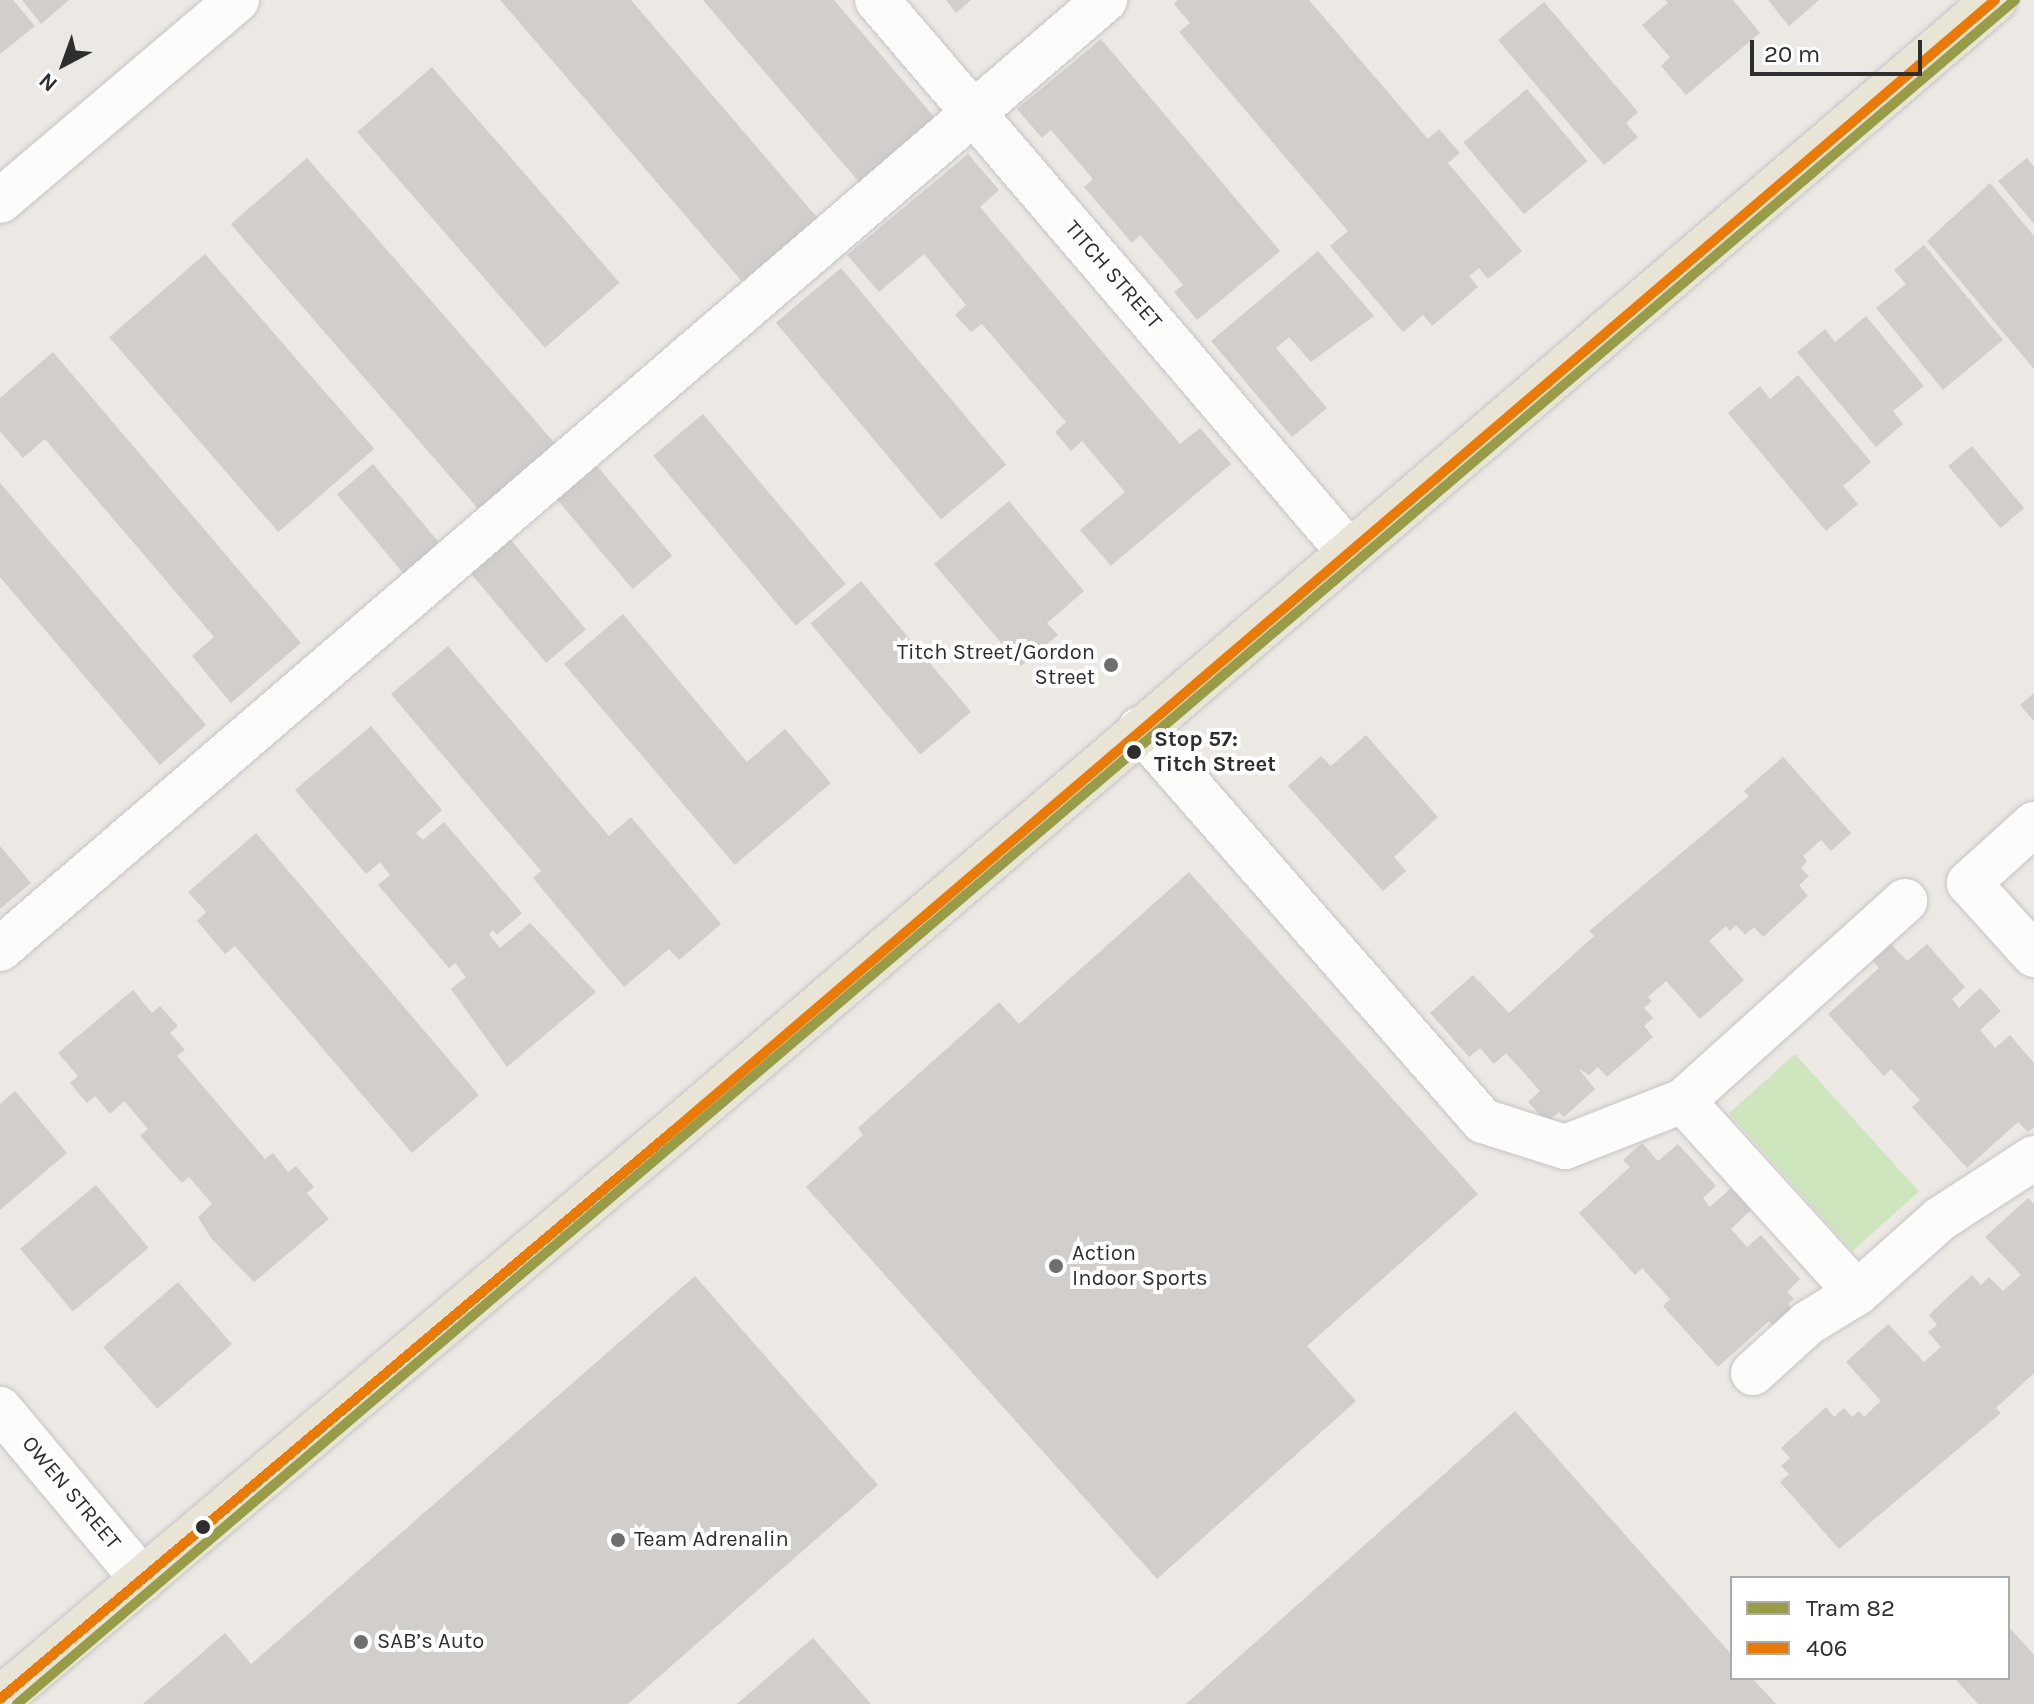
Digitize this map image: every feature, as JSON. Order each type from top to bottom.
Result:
[{"type":"main road","points":[[0,1699],[1995,0]]},
{"type":"street","points":[[0,201],[237,0]]},
{"type":"street","name":"TITCH STREET","points":[[877,0],[1348,551]]},
{"type":"street","points":[[0,949],[1105,0]]},
{"type":"street","points":[[1140,729],[1483,1121],[1565,1147],[1683,1101],[1905,901]]},
{"type":"street","points":[[2034,824],[1969,883],[2034,955]]},
{"type":"street","points":[[1683,1101],[1857,1293]]},
{"type":"street","points":[[1753,1373],[1808,1323],[1857,1293],[1940,1219],[2034,1158]]},
{"type":"street","name":"OWEN STREET","points":[[0,1409],[142,1579]]},
{"type":"green space","points":[[1795,1054],[1919,1191],[1853,1251],[1729,1114]]},
{"type":"building","points":[[0,0],[13,0],[35,26],[0,54]]},
{"type":"building","points":[[22,0],[69,0],[41,24]]},
{"type":"building","points":[[500,0],[631,0],[826,228],[751,292]]},
{"type":"building","points":[[703,0],[834,0],[940,124],[865,189]]},
{"type":"building","points":[[946,0],[971,0],[956,13]]},
{"type":"building","points":[[1178,0],[1309,0],[1428,139],[1439,129],[1460,153],[1448,163],[1522,251],[1488,279],[1479,268],[1469,276],[1478,287],[1432,326],[1423,315],[1403,332],[1330,246],[1348,231],[1179,32],[1190,23],[1174,4]]},
{"type":"building","points":[[1665,0],[1733,0],[1760,33],[1686,95],[1661,66],[1670,57],[1642,25],[1668,3]]},
{"type":"building","points":[[1768,0],[1819,0],[1789,26]]},
{"type":"building","points":[[1544,2],[1638,112],[1626,123],[1638,137],[1604,165],[1498,40]]},
{"type":"building","points":[[1101,39],[1280,251],[1197,320],[1174,292],[1183,285],[1162,260],[1140,235],[1132,243],[1084,187],[1093,179],[1051,130],[1042,138],[1017,109]]},
{"type":"building","points":[[432,67],[620,283],[545,348],[357,132]]},
{"type":"building","points":[[1527,89],[1587,161],[1524,214],[1463,142]]},
{"type":"building","points":[[968,154],[999,190],[980,207],[1180,444],[1200,428],[1231,464],[1111,566],[1080,530],[1125,492],[1082,441],[1071,451],[1055,432],[1066,422],[982,324],[971,332],[955,315],[966,305],[924,254],[879,292],[847,255]]},
{"type":"building","points":[[307,158],[555,443],[479,510],[231,224]]},
{"type":"building","points":[[2027,158],[2034,167],[2034,224],[1998,181]]},
{"type":"building","points":[[1990,183],[2034,236],[2034,369],[1927,241]]},
{"type":"building","points":[[1924,245],[2003,340],[1943,390],[1876,308],[1906,284],[1894,270]]},
{"type":"building","points":[[1318,251],[1374,316],[1311,362],[1289,337],[1276,348],[1327,408],[1292,437],[1211,341]]},
{"type":"building","points":[[205,254],[374,449],[278,532],[109,337]]},
{"type":"building","points":[[841,268],[1006,465],[941,520],[776,323]]},
{"type":"building","points":[[1866,316],[1924,386],[1893,411],[1903,424],[1876,447],[1797,352],[1825,329],[1835,342]]},
{"type":"building","points":[[53,352],[301,643],[231,703],[192,656],[214,637],[45,439],[23,458],[0,431],[0,398]]},
{"type":"building","points":[[1798,375],[1871,462],[1843,486],[1858,504],[1826,531],[1728,413],[1760,386],[1770,399]]},
{"type":"building","points":[[703,414],[846,584],[796,626],[653,456]]},
{"type":"building","points":[[1972,446],[2024,508],[2000,528],[1948,466]]},
{"type":"building","points":[[373,464],[448,553],[412,583],[337,494]]},
{"type":"building","points":[[597,466],[672,556],[632,589],[557,499]]},
{"type":"building","points":[[0,483],[206,725],[160,765],[0,577]]},
{"type":"building","points":[[1009,501],[1084,591],[1047,623],[1058,635],[1021,666],[934,564]]},
{"type":"building","points":[[510,539],[586,629],[546,663],[470,572]]},
{"type":"building","points":[[861,581],[971,712],[920,754],[810,623]]},
{"type":"building","points":[[623,614],[747,762],[785,729],[831,783],[735,865],[564,664]]},
{"type":"building","points":[[448,646],[609,836],[631,817],[721,924],[679,960],[669,949],[624,987],[533,878],[541,871],[391,694]]},
{"type":"building","points":[[2034,693],[2034,721],[2020,705]]},
{"type":"building","points":[[371,726],[442,810],[416,833],[423,840],[444,822],[522,913],[497,935],[493,930],[489,934],[500,948],[530,923],[596,992],[507,1067],[451,989],[466,977],[455,963],[449,968],[378,885],[390,875],[380,862],[366,874],[295,790]]},
{"type":"building","points":[[1366,735],[1438,817],[1394,857],[1406,871],[1383,891],[1288,786],[1321,756],[1331,766]]},
{"type":"building","points":[[1783,757],[1851,833],[1831,851],[1821,840],[1803,856],[1807,861],[1801,868],[1809,876],[1799,885],[1808,896],[1763,937],[1754,927],[1745,935],[1736,925],[1730,931],[1726,926],[1709,941],[1744,980],[1700,1019],[1666,981],[1648,997],[1652,1001],[1644,1008],[1653,1018],[1644,1026],[1653,1037],[1607,1077],[1598,1067],[1589,1075],[1578,1068],[1595,1089],[1564,1117],[1559,1112],[1547,1122],[1528,1102],[1540,1091],[1506,1053],[1494,1064],[1480,1048],[1469,1057],[1430,1013],[1473,975],[1509,1013],[1594,936],[1589,931],[1749,796],[1744,791]]},
{"type":"building","points":[[256,833],[479,1095],[412,1153],[235,946],[225,954],[197,921],[206,912],[188,892]]},
{"type":"building","points":[[0,846],[31,883],[0,909]]},
{"type":"building","points":[[1189,872],[1478,1194],[1307,1346],[1356,1401],[1157,1579],[806,1187],[863,1135],[858,1128],[999,1002],[1019,1024]]},
{"type":"building","points":[[1891,944],[1907,961],[1927,944],[1965,987],[1952,999],[1959,1008],[1980,988],[2001,1011],[1980,1030],[1995,1048],[2010,1035],[2034,1063],[2034,1127],[2028,1132],[2018,1122],[1967,1168],[1912,1107],[1920,1100],[1891,1069],[1884,1076],[1828,1014],[1879,968],[1872,960]]},
{"type":"building","points":[[133,990],[152,1013],[160,1006],[178,1026],[170,1033],[185,1050],[177,1056],[265,1159],[273,1153],[288,1172],[296,1166],[314,1187],[307,1193],[329,1219],[254,1282],[211,1238],[198,1217],[212,1204],[189,1177],[182,1183],[140,1136],[148,1129],[124,1101],[110,1114],[95,1096],[87,1103],[70,1083],[78,1076],[58,1053]]},
{"type":"building","points":[[15,1091],[67,1153],[0,1210],[0,1104]]},
{"type":"building","points":[[1642,1143],[1658,1161],[1678,1144],[1716,1186],[1703,1198],[1710,1207],[1731,1188],[1751,1210],[1731,1229],[1747,1247],[1761,1235],[1800,1279],[1787,1292],[1794,1299],[1788,1304],[1797,1315],[1779,1332],[1769,1321],[1718,1367],[1663,1306],[1670,1299],[1642,1268],[1635,1275],[1579,1213],[1630,1167],[1623,1160]]},
{"type":"building","points":[[96,1185],[149,1248],[73,1311],[20,1249]]},
{"type":"building","points":[[2028,1198],[2034,1204],[2034,1373],[1996,1408],[2001,1413],[1839,1549],[1780,1482],[1789,1474],[1781,1466],[1790,1458],[1781,1448],[1826,1407],[1834,1417],[1844,1408],[1852,1417],[1859,1411],[1864,1417],[1881,1401],[1846,1362],[1888,1324],[1924,1362],[1941,1347],[1928,1332],[1937,1325],[1929,1315],[1972,1275],[1981,1285],[1989,1277],[2003,1291],[2021,1275],[1985,1237]]},
{"type":"building","points":[[695,1276],[878,1485],[628,1704],[143,1704],[225,1633],[251,1664]]},
{"type":"building","points":[[178,1282],[232,1344],[157,1409],[103,1347]]},
{"type":"building","points":[[1515,1411],[1730,1653],[1730,1680],[1754,1680],[1776,1704],[1186,1704]]},
{"type":"building","points":[[2010,1628],[2034,1655],[2034,1704],[1978,1704],[1956,1680],[2010,1680]]},
{"type":"building","points":[[813,1638],[871,1704],[737,1704]]},
{"type":"tram line","name":"82","points":[[17,1704],[2015,0]]},
{"type":"transit line","name":"406","points":[[0,1699],[672,1132],[1995,0]]},
{"type":"place","name":"Titch Street/Gordon Street","points":[[1111,665]]},
{"type":"place","name":"Stop 57: Titch Street","points":[[1134,752]]},
{"type":"place","name":"Action Indoor Sports","points":[[1056,1266]]},
{"type":"place","name":"Team Adrenalin","points":[[618,1540]]},
{"type":"place","name":"SAB’s Auto","points":[[361,1642]]}]
